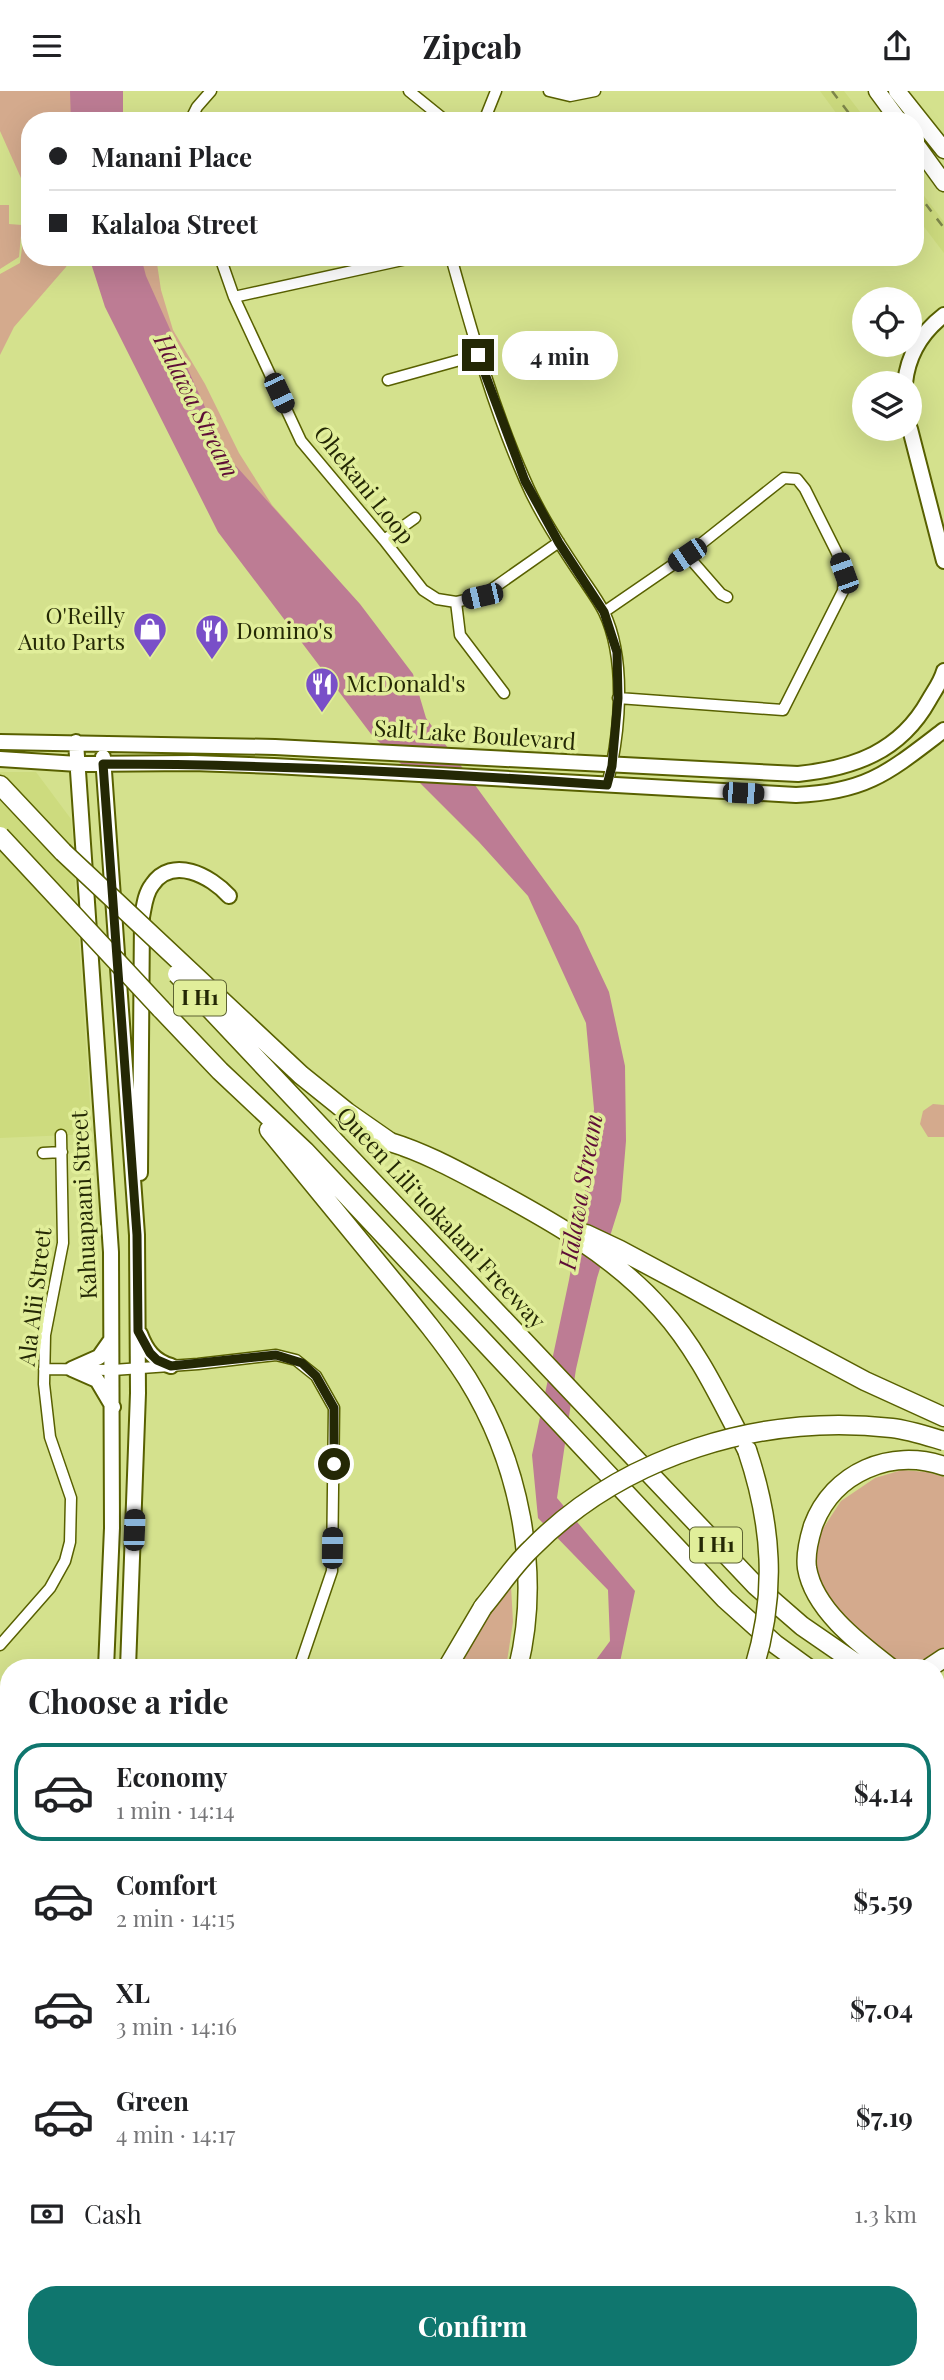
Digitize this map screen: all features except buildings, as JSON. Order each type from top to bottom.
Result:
[{"type":"highway","name":"Queen Liliʻuokalani Freeway","points":[[0,785],[755,1586],[802,1626],[850,1659]]},
{"type":"highway","name":"I H1","points":[[0,836],[296,1152],[537,1397],[726,1599],[775,1644],[796,1659]]},
{"type":"highway","points":[[62,852],[301,1075],[346,1112],[390,1142],[443,1163],[618,1258],[865,1381],[944,1417]]},
{"type":"highway","points":[[296,1152],[436,1333],[468,1380],[492,1427],[510,1473],[523,1530],[527,1602],[519,1659]]},
{"type":"highway","points":[[618,1258],[631,1279],[663,1311],[695,1353],[710,1376],[747,1450],[765,1516],[770,1557],[767,1606],[757,1659]]},
{"type":"highway","points":[[452,1659],[484,1607],[530,1549],[577,1508],[618,1481],[680,1453],[721,1440],[789,1427],[839,1425],[894,1428],[944,1440]]},
{"type":"highway","points":[[880,1659],[831,1616],[807,1570],[810,1535],[819,1512],[833,1493],[862,1471],[884,1462],[907,1460],[944,1467]]},
{"type":"highway","points":[[726,1599],[783,1659]]},
{"type":"main road","points":[[877,91],[892,112]]},
{"type":"main road","points":[[897,91],[914,112]]},
{"type":"main road","points":[[924,125],[944,150]]},
{"type":"main road","points":[[924,155],[944,183]]},
{"type":"main road","points":[[908,371],[920,339],[931,325],[944,315]]},
{"type":"main road","points":[[913,441],[944,561]]},
{"type":"main road","name":"Salt Lake Boulevard","points":[[0,741],[373,751],[798,774],[858,763],[897,740],[913,726],[944,671]]},
{"type":"main road","name":"Salt Lake Boulevard","points":[[0,759],[78,764],[193,763],[396,772],[796,796],[828,794],[878,778],[944,730]]},
{"type":"main road","name":"Kahuapaani Street","points":[[76,742],[111,1252],[112,1528],[106,1659]]},
{"type":"main road","points":[[102,743],[137,1235],[138,1367],[128,1659]]},
{"type":"main road","points":[[137,1235],[142,1142],[142,917],[146,898],[152,884],[160,877],[172,871],[185,870],[210,878],[229,896]]},
{"type":"main road","points":[[138,1331],[150,1353],[157,1360],[171,1366]]},
{"type":"main road","points":[[72,1369],[99,1357],[112,1339]]},
{"type":"main road","points":[[72,1369],[97,1380],[113,1408]]},
{"type":"street","points":[[194,112],[211,91]]},
{"type":"street","points":[[409,91],[435,112]]},
{"type":"street","points":[[488,112],[496,91]]},
{"type":"street","points":[[549,91],[570,96],[595,91]]},
{"type":"street","name":"Ohekani Loop","points":[[223,266],[234,297],[301,441],[423,590],[437,599],[456,602]]},
{"type":"street","points":[[234,297],[374,266]]},
{"type":"street","points":[[453,266],[478,355],[525,481],[559,543],[604,612],[617,652],[618,698],[612,766],[607,785]]},
{"type":"street","points":[[388,380],[478,355]]},
{"type":"street","points":[[604,612],[687,555],[784,478],[797,479],[805,489],[844,573],[843,591],[783,710],[618,698]]},
{"type":"street","points":[[384,540],[415,518]]},
{"type":"street","points":[[504,693],[460,635],[456,602],[482,596],[559,543]]},
{"type":"street","points":[[687,555],[721,594],[727,597]]},
{"type":"street","name":"Ala Alii Street","points":[[0,1645],[50,1588],[65,1561],[70,1542],[71,1498],[50,1437],[44,1369],[45,1335],[63,1243],[61,1135]]},
{"type":"street","points":[[43,1153],[62,1151]]},
{"type":"street","points":[[44,1369],[113,1370],[276,1355],[296,1360],[316,1376],[334,1408],[332,1571],[302,1659]]},
{"type":"shaded area","points":[[0,91],[85,91],[85,112],[21,112],[21,178],[0,131]]},
{"type":"shaded area","points":[[820,91],[844,91],[860,112],[835,112]]},
{"type":"shaded area","points":[[924,196],[944,222],[944,253],[924,227]]},
{"type":"shaded area","points":[[0,205],[9,205],[9,224],[21,225],[19,257],[0,269]]},
{"type":"shaded area","points":[[21,256],[21,266],[66,266],[14,327],[0,355],[0,274],[20,263]]},
{"type":"shaded area","points":[[124,266],[157,266],[161,290],[173,330],[205,384],[239,453],[272,505],[340,582],[237,495]]},
{"type":"shaded area","points":[[0,772],[36,772],[71,819],[92,1134],[0,1138]]},
{"type":"shaded area","points":[[933,1104],[944,1105],[944,1137],[928,1137],[920,1124],[923,1111]]},
{"type":"shaded area","points":[[902,1470],[927,1472],[944,1477],[944,1647],[924,1659],[885,1659],[837,1621],[817,1576],[815,1553],[820,1533],[841,1501],[875,1478]]},
{"type":"shaded area","points":[[511,1586],[513,1622],[507,1659],[459,1659],[478,1628]]},
{"type":"water","points":[[70,91],[123,91],[123,112],[71,112]]},
{"type":"water","name":"Hālawa Stream","points":[[92,266],[143,266],[227,456],[360,604],[413,674],[426,718],[578,926],[609,992],[625,1066],[626,1141],[621,1201],[597,1278],[576,1369],[557,1498],[635,1591],[621,1659],[597,1659],[610,1641],[608,1590],[538,1518],[532,1455],[587,1180],[594,1109],[586,1023],[528,896],[479,842],[371,734],[218,532],[105,307]]},
{"type":"railway","points":[[832,91],[848,112]]},
{"type":"railway","points":[[924,202],[944,228]]},
{"type":"place","name":"O'Reilly Auto Parts","points":[[150,659]]},
{"type":"place","name":"Domino's","points":[[212,661]]},
{"type":"place","name":"McDonald's","points":[[322,714]]},
{"type":"route","points":[[334,1464],[334,1408],[316,1376],[302,1363],[276,1355],[171,1366],[157,1360],[150,1353],[138,1331],[137,1235],[103,764],[274,766],[607,785],[612,766],[618,698],[617,652],[604,612],[559,543],[525,481],[478,355]]}]
